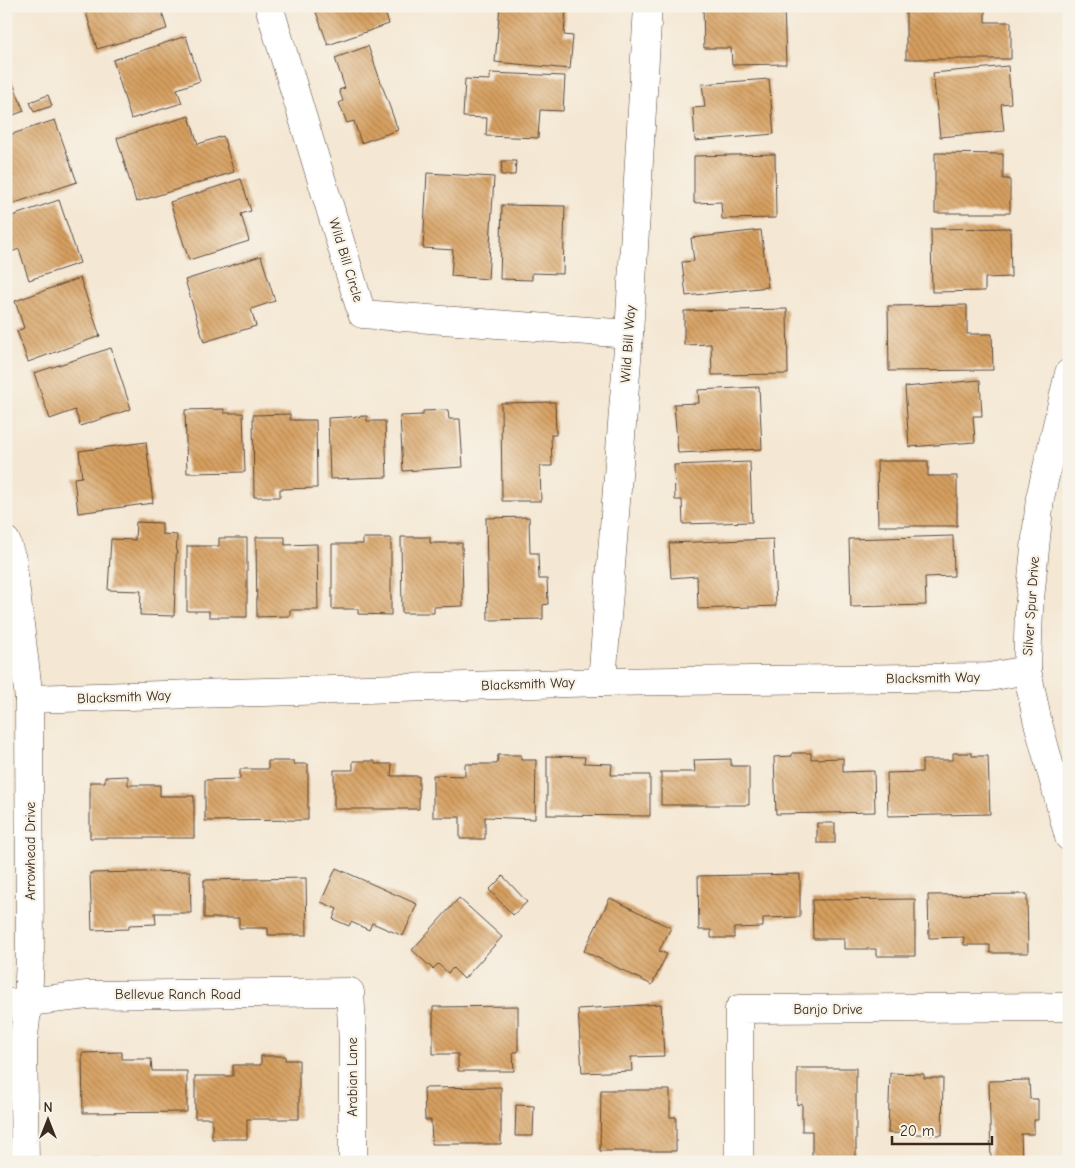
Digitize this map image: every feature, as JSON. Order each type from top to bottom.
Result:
[{"type":"street","name":"Wild Bill Circle","points":[[269,6],[362,314],[629,334]]},
{"type":"street","name":"Wild Bill Way","points":[[602,682],[629,334],[648,6]]},
{"type":"street","name":"Silver Spur Drive","points":[[1069,373],[1040,498],[1029,609],[1028,670],[1037,719],[1069,837]]},
{"type":"street","name":"Arrowhead Drive","points":[[6,542],[12,559],[29,699],[30,956],[17,1002],[22,1044],[25,1162]]},
{"type":"street","name":"Blacksmith Way","points":[[29,699],[602,682],[989,677],[1028,670]]},
{"type":"street","name":"Bellevue Ranch Road","points":[[17,1002],[87,995],[350,992]]},
{"type":"street","name":"Arabian Lane","points":[[350,992],[353,1043],[353,1162]]},
{"type":"street","name":"Banjo Drive","points":[[739,1162],[739,1009],[1069,1008]]},
{"type":"building","points":[[84,6],[160,6],[167,29],[97,49]]},
{"type":"building","points":[[321,6],[383,6],[389,24],[328,45],[316,12],[322,10]]},
{"type":"building","points":[[500,6],[566,8],[564,35],[573,36],[570,69],[495,62]]},
{"type":"building","points":[[703,6],[784,6],[786,64],[732,65],[731,48],[704,48]]},
{"type":"building","points":[[906,6],[985,6],[985,22],[1011,22],[1011,59],[906,59]]},
{"type":"building","points":[[186,36],[200,81],[177,89],[182,103],[131,119],[113,60]]},
{"type":"building","points":[[368,46],[398,130],[361,143],[354,121],[347,123],[339,103],[343,101],[339,90],[345,88],[335,58]]},
{"type":"building","points":[[6,66],[24,111],[6,118]]},
{"type":"building","points":[[1008,66],[1011,103],[1001,104],[1004,131],[940,137],[933,73]]},
{"type":"building","points":[[490,73],[565,76],[563,111],[540,110],[538,138],[486,136],[487,118],[463,117],[465,79],[490,80]]},
{"type":"building","points":[[769,79],[774,134],[695,141],[693,108],[705,107],[702,84]]},
{"type":"building","points":[[48,95],[52,106],[34,112],[30,102]]},
{"type":"building","points":[[189,116],[198,144],[223,136],[234,172],[136,202],[117,138]]},
{"type":"building","points":[[55,120],[77,182],[6,206],[6,136]]},
{"type":"building","points":[[935,153],[1003,154],[1003,179],[1010,179],[1010,213],[935,213]]},
{"type":"building","points":[[775,154],[776,218],[722,219],[721,202],[694,203],[694,156]]},
{"type":"building","points":[[502,161],[516,161],[515,175],[501,175]]},
{"type":"building","points":[[427,173],[494,177],[488,279],[451,276],[453,250],[423,248]]},
{"type":"building","points":[[241,179],[251,211],[241,214],[249,241],[189,260],[170,202]]},
{"type":"building","points":[[59,200],[80,263],[29,280],[19,249],[6,254],[6,218]]},
{"type":"building","points":[[502,205],[565,206],[563,274],[532,273],[532,280],[500,279]]},
{"type":"building","points":[[1010,228],[1011,277],[985,278],[985,291],[932,292],[931,229]]},
{"type":"building","points":[[761,230],[768,287],[686,296],[682,262],[694,261],[691,238]]},
{"type":"building","points":[[261,256],[275,301],[251,309],[256,326],[204,342],[185,280]]},
{"type":"building","points":[[80,278],[100,336],[28,362],[17,331],[24,328],[15,301]]},
{"type":"building","points":[[967,305],[967,334],[992,334],[993,370],[889,371],[888,306]]},
{"type":"building","points":[[787,309],[788,374],[712,375],[711,344],[684,345],[684,311]]},
{"type":"building","points":[[111,348],[131,409],[80,426],[75,410],[50,419],[34,373]]},
{"type":"building","points":[[980,380],[982,416],[973,416],[975,442],[909,447],[905,387]]},
{"type":"building","points":[[759,387],[762,449],[678,453],[674,404],[699,403],[698,390]]},
{"type":"building","points":[[555,402],[556,435],[551,435],[552,466],[540,466],[541,501],[502,501],[501,403]]},
{"type":"building","points":[[224,409],[224,413],[243,413],[245,472],[187,473],[185,410]]},
{"type":"building","points":[[448,410],[449,419],[460,419],[463,467],[403,471],[400,416],[423,415],[423,411]]},
{"type":"building","points":[[290,414],[290,420],[316,420],[317,488],[280,489],[280,497],[254,497],[253,415]]},
{"type":"building","points":[[367,416],[367,421],[385,421],[387,477],[330,479],[328,418]]},
{"type":"building","points":[[146,442],[153,503],[78,513],[74,478],[82,477],[79,451]]},
{"type":"building","points":[[877,461],[928,461],[928,476],[957,476],[957,526],[878,526]]},
{"type":"building","points":[[750,462],[752,522],[683,524],[682,500],[675,500],[674,465]]},
{"type":"building","points":[[529,517],[530,553],[538,553],[539,579],[547,579],[548,604],[543,605],[543,619],[488,620],[486,518]]},
{"type":"building","points":[[136,522],[162,523],[162,534],[177,535],[174,616],[140,615],[141,591],[108,590],[111,539],[135,540]]},
{"type":"building","points":[[953,536],[954,576],[925,577],[926,605],[851,607],[849,539]]},
{"type":"building","points":[[256,537],[285,537],[285,545],[317,544],[318,610],[290,610],[290,616],[257,617]]},
{"type":"building","points":[[401,537],[430,537],[430,543],[462,543],[463,606],[434,607],[434,613],[402,613]]},
{"type":"building","points":[[219,538],[247,538],[247,617],[209,617],[209,611],[187,611],[187,546],[219,546]]},
{"type":"building","points":[[363,538],[391,538],[391,615],[358,614],[358,609],[332,609],[332,544],[363,544]]},
{"type":"building","points":[[773,539],[776,606],[698,609],[697,576],[671,578],[669,543]]},
{"type":"building","points":[[792,753],[811,753],[811,759],[843,758],[843,772],[874,771],[875,812],[776,814],[774,757],[792,756]]},
{"type":"building","points":[[953,753],[972,753],[972,756],[988,756],[990,814],[888,816],[887,773],[922,772],[922,760],[953,760]]},
{"type":"building","points":[[498,755],[521,755],[521,760],[536,760],[535,819],[485,817],[485,839],[460,839],[460,817],[433,817],[433,775],[465,776],[465,764],[497,764]]},
{"type":"building","points":[[547,756],[585,757],[584,763],[612,764],[611,775],[650,775],[650,816],[547,815]]},
{"type":"building","points":[[731,759],[731,766],[749,766],[749,805],[661,805],[661,772],[695,772],[694,760]]},
{"type":"building","points":[[268,761],[294,761],[294,764],[308,764],[308,820],[205,821],[205,780],[240,779],[240,769],[268,769]]},
{"type":"building","points":[[353,761],[375,761],[375,764],[392,764],[391,776],[419,776],[419,809],[334,809],[334,770],[353,770]]},
{"type":"building","points":[[128,776],[128,785],[160,785],[160,796],[194,796],[194,838],[90,838],[90,782],[105,782],[105,777]]},
{"type":"building","points":[[817,823],[835,823],[835,843],[817,843]]},
{"type":"building","points":[[336,868],[417,904],[403,936],[372,923],[369,930],[351,922],[349,926],[333,919],[337,909],[321,902]]},
{"type":"building","points":[[190,871],[191,913],[155,913],[156,924],[129,925],[129,929],[92,930],[90,873]]},
{"type":"building","points":[[800,874],[800,917],[763,918],[763,927],[734,928],[734,938],[711,938],[711,930],[699,930],[698,876]]},
{"type":"building","points":[[503,876],[527,902],[513,915],[489,890]]},
{"type":"building","points":[[306,878],[307,935],[268,935],[268,928],[239,928],[239,918],[204,918],[204,880]]},
{"type":"building","points":[[1027,894],[1028,953],[990,953],[990,945],[964,945],[964,937],[929,938],[928,895]]},
{"type":"building","points":[[459,898],[502,937],[464,979],[453,968],[448,973],[438,964],[433,969],[412,950]]},
{"type":"building","points":[[610,898],[671,928],[659,951],[667,954],[652,985],[584,951]]},
{"type":"building","points":[[915,899],[915,956],[876,956],[876,949],[844,949],[844,939],[813,939],[812,900]]},
{"type":"building","points":[[661,1004],[664,1056],[631,1057],[632,1071],[582,1073],[578,1009]]},
{"type":"building","points":[[518,1006],[518,1052],[513,1052],[514,1071],[458,1071],[458,1054],[433,1054],[433,1007]]},
{"type":"building","points":[[122,1052],[122,1059],[151,1059],[152,1071],[187,1071],[187,1112],[83,1113],[82,1053]]},
{"type":"building","points":[[261,1056],[285,1056],[285,1060],[299,1060],[299,1119],[247,1119],[247,1139],[212,1139],[212,1118],[195,1118],[195,1076],[233,1076],[233,1065],[261,1065]]},
{"type":"building","points":[[797,1068],[856,1068],[856,1162],[812,1162],[812,1131],[802,1131],[802,1103],[797,1105]]},
{"type":"building","points":[[890,1073],[924,1074],[924,1078],[943,1078],[942,1135],[888,1133]]},
{"type":"building","points":[[1029,1080],[1030,1099],[1038,1099],[1038,1120],[1034,1120],[1034,1134],[1021,1134],[1022,1162],[991,1162],[989,1081]]},
{"type":"building","points":[[501,1087],[501,1144],[432,1144],[431,1120],[425,1120],[424,1088]]},
{"type":"building","points":[[601,1090],[670,1090],[670,1117],[676,1117],[676,1151],[600,1151]]},
{"type":"building","points":[[516,1105],[534,1106],[533,1136],[515,1136]]},
{"type":"building","points":[[92,1159],[172,1160],[172,1162],[92,1162]]}]
